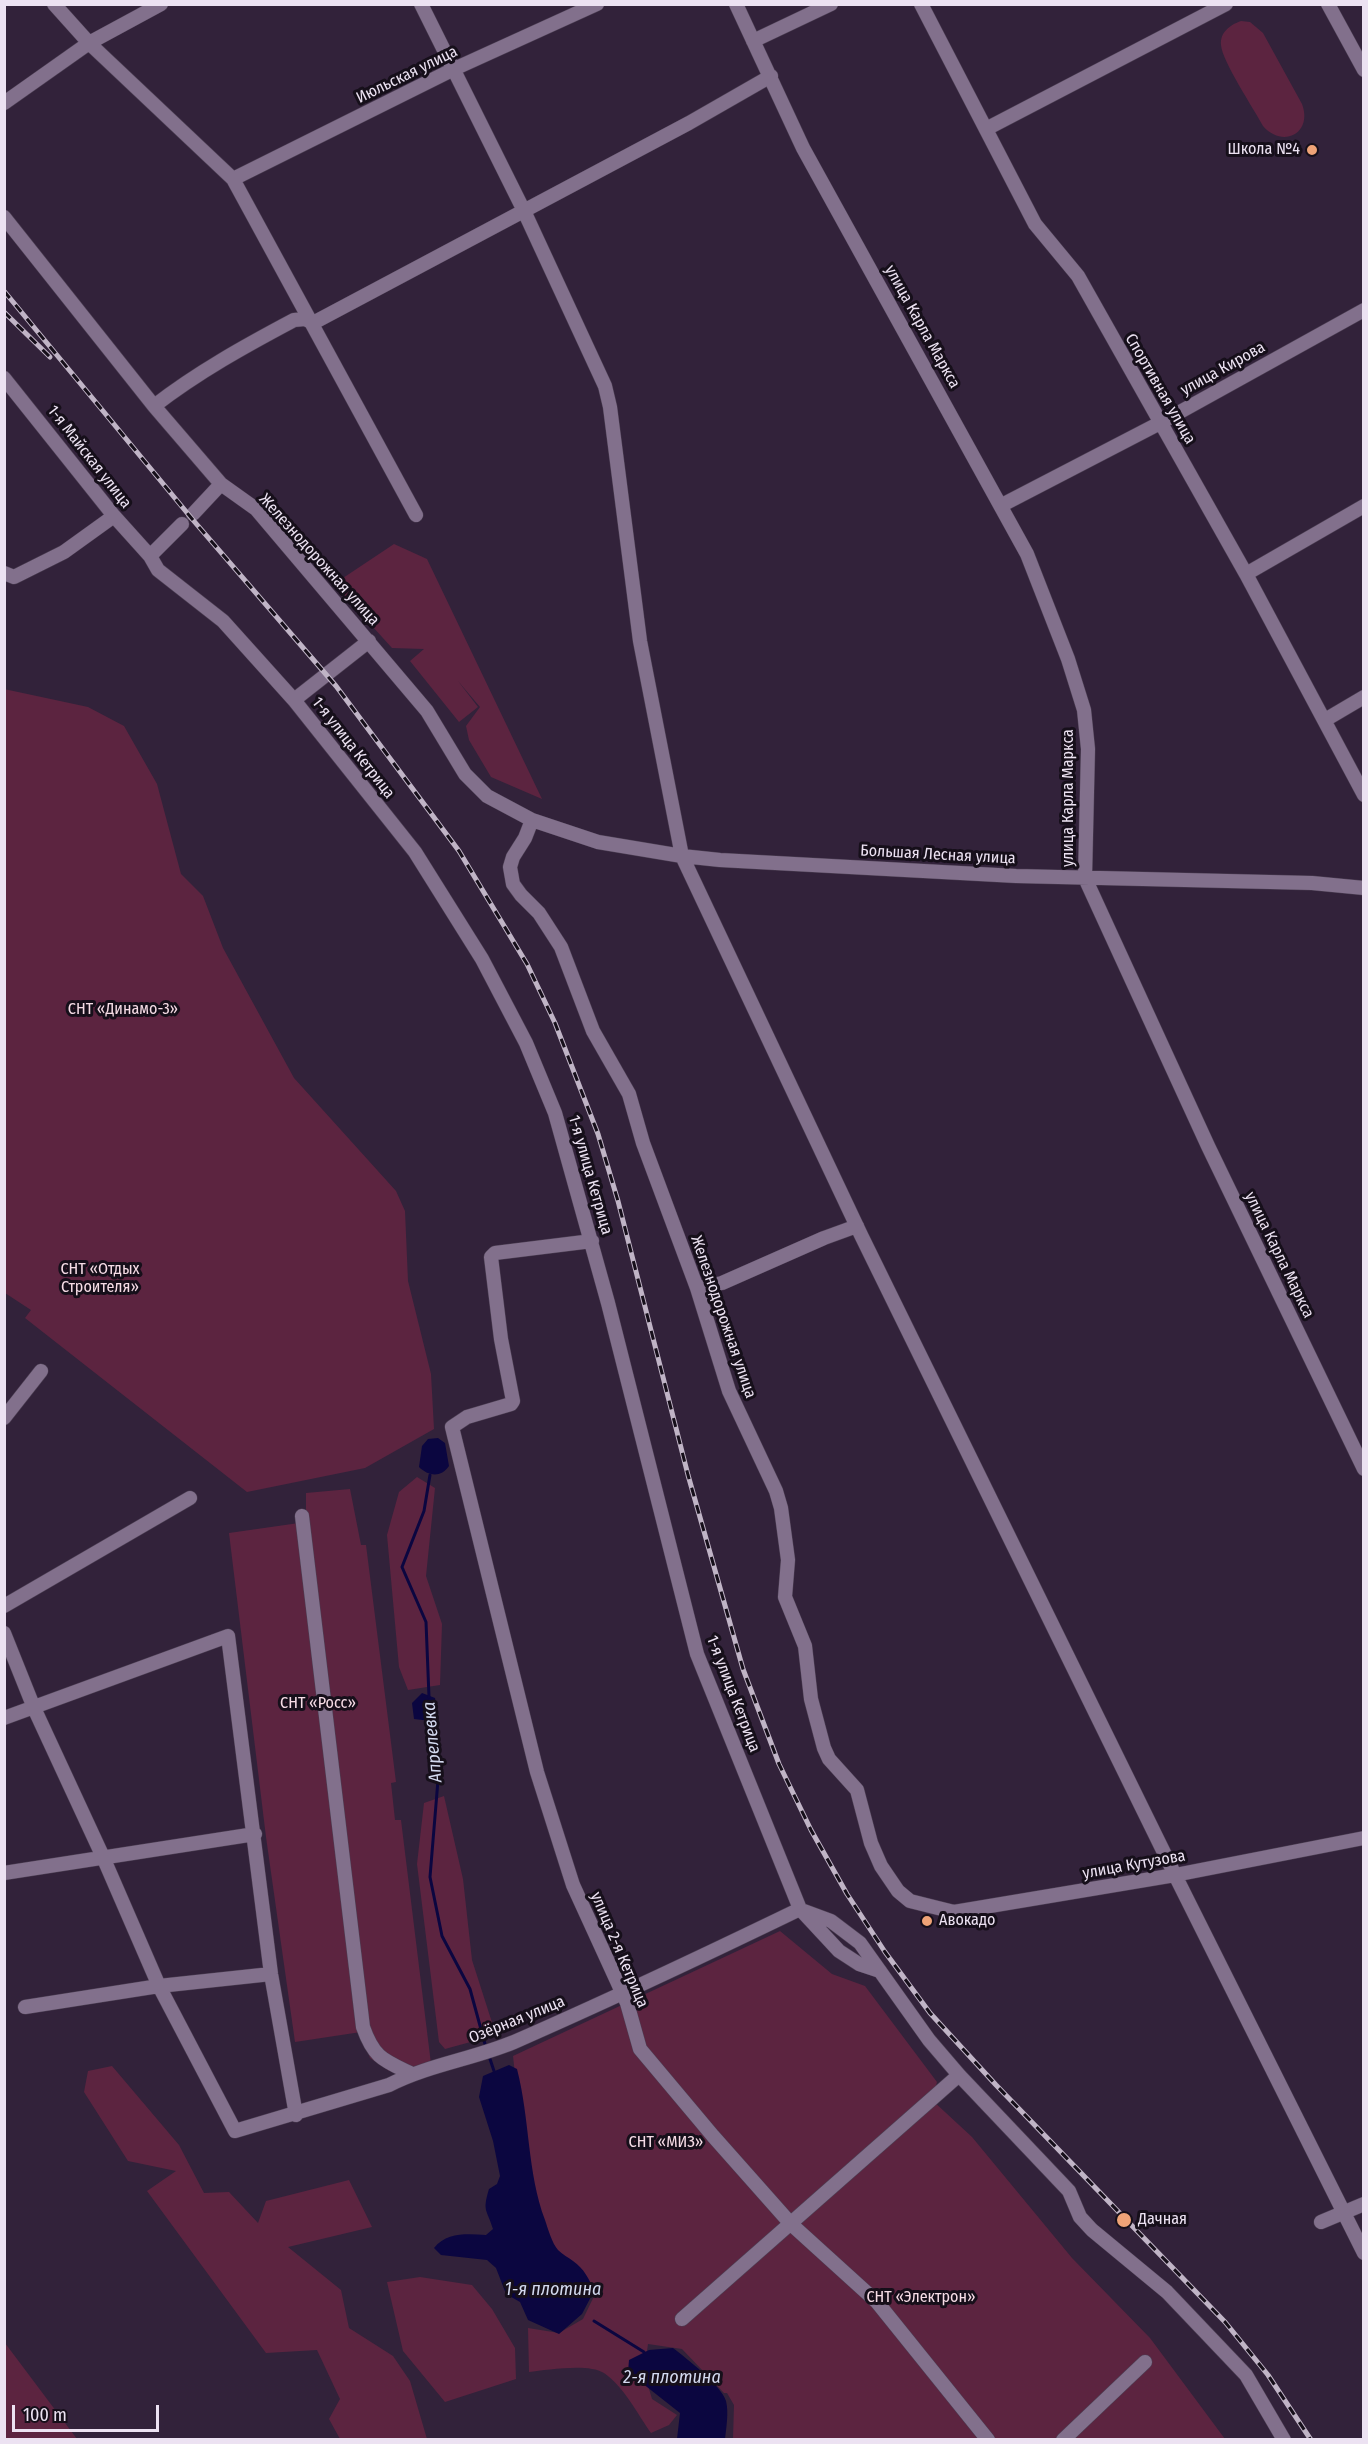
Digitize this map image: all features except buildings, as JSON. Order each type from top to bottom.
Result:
[{"type":"street","points":[[54,4],[89,43],[233,179],[416,515]]},
{"type":"street","points":[[4,103],[89,43],[161,4]]},
{"type":"street","points":[[421,4],[524,212],[605,386],[610,407],[640,641],[682,856],[857,1226],[1175,1875],[1364,2253]]},
{"type":"street","name":"Июльская улица","points":[[233,179],[454,69],[597,4]]},
{"type":"street","name":"улица Карла Маркса","points":[[736,4],[803,148],[1027,554],[1068,659],[1084,710],[1088,749],[1085,878],[1208,1146],[1364,1469]]},
{"type":"street","points":[[753,41],[831,4]]},
{"type":"street","name":"Спортивная улица","points":[[921,4],[1035,224],[1078,276],[1246,574],[1364,795]]},
{"type":"street","points":[[986,129],[1226,4]]},
{"type":"street","points":[[1328,4],[1364,70]]},
{"type":"street","points":[[313,323],[524,212],[771,76]]},
{"type":"street","name":"Железнодорожная улица","points":[[4,217],[154,406],[221,484],[256,509],[427,711],[465,774],[487,796],[517,812]]},
{"type":"street","name":"улица Кирова","points":[[1002,506],[1160,423],[1364,310]]},
{"type":"street","points":[[154,406],[180,386],[294,320],[305,319],[313,323]]},
{"type":"street","name":"1-я Майская улица","points":[[4,378],[114,516],[150,556]]},
{"type":"street","points":[[193,514],[221,484]]},
{"type":"street","points":[[1246,574],[1364,506]]},
{"type":"street","points":[[4,573],[14,577],[54,557],[114,516]]},
{"type":"street","points":[[150,556],[182,524]]},
{"type":"street","name":"1-я улица Кетрица","points":[[150,556],[158,570],[223,621],[294,700],[415,852],[482,959],[526,1043],[555,1113],[592,1241],[698,1654],[800,1909]]},
{"type":"street","points":[[294,700],[369,641]]},
{"type":"street","points":[[1325,720],[1364,697]]},
{"type":"street","name":"Большая Лесная улица","points":[[517,812],[532,820],[598,842],[682,856],[767,863],[1085,878],[1312,883],[1364,888]]},
{"type":"street","name":"Железнодорожная улица","points":[[532,820],[510,867],[513,884],[539,913],[561,947],[593,1031],[629,1094],[643,1143],[697,1288],[729,1391],[776,1491],[781,1508],[788,1560],[785,1597],[805,1646],[811,1699],[824,1748],[829,1759],[857,1790],[871,1843],[881,1866],[898,1891],[910,1900]]},
{"type":"street","points":[[697,1288],[722,1283],[857,1226]]},
{"type":"street","name":"улица 2-я Кетрица","points":[[592,1241],[495,1253],[491,1257],[501,1339],[513,1401],[511,1404],[467,1417],[452,1427],[537,1772],[573,1885],[627,2004],[640,2049],[791,2224],[877,2302],[988,2439]]},
{"type":"street","points":[[4,1418],[41,1371]]},
{"type":"street","points":[[4,1606],[190,1498]]},
{"type":"street","points":[[302,1516],[363,2027],[370,2046],[384,2060],[412,2074]]},
{"type":"street","points":[[4,1632],[33,1708],[103,1857],[159,1986]]},
{"type":"street","points":[[4,1718],[228,1636],[271,1974],[296,2115]]},
{"type":"street","points":[[4,1873],[255,1834]]},
{"type":"street","name":"улица Кутузова","points":[[910,1900],[954,1912],[1175,1875],[1364,1838]]},
{"type":"street","points":[[800,1909],[839,1951],[859,1964],[880,1971]]},
{"type":"street","points":[[800,1909],[831,1922],[860,1943],[929,2040],[959,2075],[1062,2182],[1069,2191],[1080,2217],[1092,2230],[1167,2292],[1246,2375],[1284,2439]]},
{"type":"street","name":"Озёрная улица","points":[[159,1986],[235,2132],[296,2115],[389,2085],[412,2074],[489,2051],[622,1995],[800,1909]]},
{"type":"street","points":[[25,2007],[159,1986],[271,1974]]},
{"type":"street","points":[[682,2319],[959,2075]]},
{"type":"street","points":[[1321,2222],[1364,2204]]},
{"type":"street","points":[[1063,2439],[1145,2362]]},
{"type":"green space","points":[[1241,21],[1250,22],[1263,33],[1302,104],[1303,123],[1300,130],[1294,134],[1287,137],[1279,136],[1263,126],[1227,62],[1221,45],[1222,36],[1230,27]]},
{"type":"green space","points":[[394,544],[427,559],[542,799],[491,777],[469,740],[466,726],[480,707],[458,681],[478,707],[459,722],[410,661],[424,649],[392,648],[334,584]]},
{"type":"green space","name":"СНТ «Динамо-3»","points":[[4,689],[88,707],[124,726],[157,784],[181,874],[203,896],[223,948],[294,1078],[396,1191],[405,1211],[408,1281],[431,1374],[434,1429],[365,1468],[247,1492],[25,1318],[31,1310],[5,1293]]},
{"type":"green space","points":[[417,1477],[435,1488],[426,1576],[442,1624],[440,1685],[408,1690],[399,1667],[387,1535],[399,1492]]},
{"type":"green space","name":"СНТ «Росс»","points":[[350,1489],[361,1545],[366,1545],[396,1782],[391,1783],[395,1820],[401,1820],[432,2072],[389,2071],[370,2058],[361,2032],[295,2042],[266,1837],[229,1533],[306,1522],[306,1493]]},
{"type":"green space","points":[[444,1796],[463,1879],[472,1960],[496,2035],[445,2049],[439,2042],[417,1864],[424,1803]]},
{"type":"green space","points":[[780,1931],[832,1974],[865,1986],[937,2082],[932,2100],[972,2137],[1072,2258],[1150,2338],[1225,2439],[733,2439],[734,2405],[727,2393],[724,2393],[682,2349],[648,2344],[644,2372],[652,2399],[677,2415],[669,2425],[651,2433],[624,2393],[604,2373],[588,2368],[529,2372],[528,2328],[559,2333],[583,2319],[598,2288],[582,2281],[556,2263],[528,2192],[513,2056]]},
{"type":"green space","points":[[112,2066],[179,2145],[204,2193],[229,2192],[258,2223],[266,2201],[349,2180],[372,2227],[288,2247],[341,2290],[349,2328],[393,2356],[410,2381],[427,2439],[340,2439],[329,2419],[340,2399],[317,2350],[266,2353],[147,2191],[176,2171],[128,2161],[84,2092],[88,2071]]},
{"type":"green space","points":[[420,2277],[472,2285],[492,2309],[515,2348],[516,2379],[445,2402],[403,2351],[387,2282]]},
{"type":"green space","points":[[5,2343],[77,2439],[5,2439]]},
{"type":"water","points":[[438,1438],[445,1443],[449,1466],[438,1474],[430,1474],[419,1467],[422,1446],[428,1439]]},
{"type":"water","points":[[422,1693],[435,1698],[437,1712],[431,1721],[414,1719],[412,1703]]},
{"type":"water","name":"1-я плотина","points":[[509,2065],[517,2069],[535,2183],[550,2236],[558,2250],[583,2271],[594,2291],[582,2314],[559,2334],[528,2320],[520,2302],[506,2294],[496,2268],[487,2260],[441,2255],[434,2248],[451,2237],[465,2234],[486,2235],[493,2229],[486,2210],[486,2202],[489,2189],[497,2184],[500,2176],[493,2141],[479,2097],[483,2076]]},
{"type":"water","name":"2-я плотина","points":[[673,2348],[703,2373],[723,2395],[727,2410],[725,2439],[677,2439],[680,2413],[628,2372],[629,2360],[649,2350]]},
{"type":"waterway","name":"Апрелевка","points":[[429,1697],[426,1622],[402,1567],[424,1511],[430,1475]]},
{"type":"waterway","name":"Апрелевка","points":[[430,1719],[438,1780],[430,1877],[442,1936],[470,1989],[485,2044]]},
{"type":"waterway","points":[[490,2059],[494,2071]]},
{"type":"waterway","name":"Апрелевка","points":[[594,2321],[644,2352]]},
{"type":"railway","points":[[4,291],[193,520],[336,686],[459,851],[527,964],[555,1023],[598,1134],[618,1201],[688,1475],[743,1669],[779,1764],[811,1830],[847,1894],[885,1952],[930,2013],[996,2085],[1225,2322],[1268,2375],[1311,2440]]},
{"type":"railway","points":[[4,312],[50,357]]},
{"type":"place","name":"Школа №4","points":[[1312,150]]},
{"type":"place","name":"Авокадо","points":[[927,1921]]},
{"type":"place","name":"Дачная","points":[[1124,2220]]},
{"type":"park label","name":"СНТ «Отдых Строителя»","points":[[100,1279]]},
{"type":"park label","name":"СНТ «МИЗ»","points":[[666,2143]]},
{"type":"park label","name":"СНТ «Электрон»","points":[[921,2298]]}]
